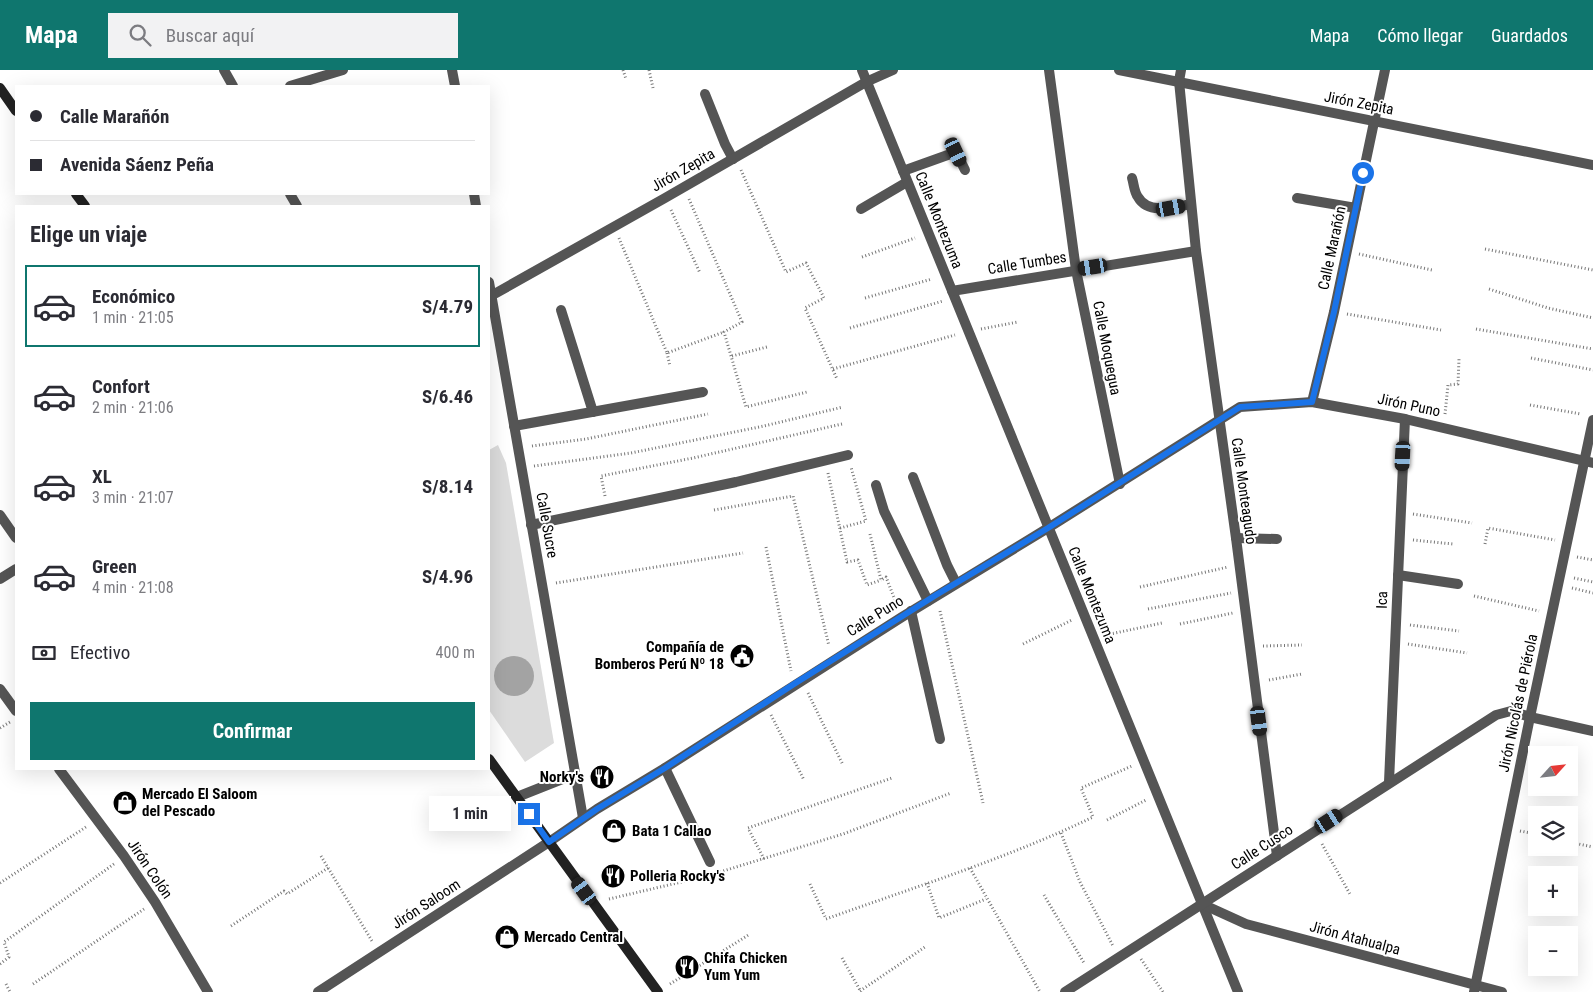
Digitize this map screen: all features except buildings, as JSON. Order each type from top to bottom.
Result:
[{"type":"street","points":[[224,70],[232,85]]},
{"type":"street","points":[[293,85],[343,70]]},
{"type":"street","points":[[452,70],[455,85]]},
{"type":"street","name":"Calle Montezuma","points":[[862,70],[1238,992]]},
{"type":"street","name":"Jirón Zepita","points":[[490,296],[684,188],[866,82],[893,70]]},
{"type":"street","name":"Calle Moquegua","points":[[1049,70],[1076,270],[1120,484]]},
{"type":"street","name":"Jirón Zepita","points":[[1120,70],[1593,165]]},
{"type":"street","name":"Calle Monteagudo","points":[[1181,70],[1179,81],[1196,251],[1236,538],[1277,856]]},
{"type":"street","name":"Calle Marañón","points":[[1312,402],[1334,312],[1385,70]]},
{"type":"street","points":[[0,88],[15,110]]},
{"type":"street","points":[[705,94],[725,144],[734,158]]},
{"type":"street","points":[[903,171],[956,152],[965,170]]},
{"type":"street","points":[[1132,178],[1137,196],[1141,202],[1153,208],[1171,208],[1191,204]]},
{"type":"street","points":[[861,209],[907,182]]},
{"type":"street","points":[[1297,198],[1356,208]]},
{"type":"street","name":"Calle Tumbes","points":[[953,293],[1076,270],[1196,251]]},
{"type":"street","name":"Calle Sucre","points":[[490,296],[583,818]]},
{"type":"street","points":[[562,310],[592,412]]},
{"type":"street","points":[[514,426],[703,392]]},
{"type":"street","name":"Jirón Puno","points":[[1219,420],[1240,407],[1312,402],[1405,419],[1589,463]]},
{"type":"street","name":"Jirón Nicolás de Piérola","points":[[1475,989],[1552,614],[1568,542],[1589,463],[1589,418]]},
{"type":"street","name":"Ica","points":[[1389,782],[1405,419]]},
{"type":"street","name":"Calle Puno","points":[[549,842],[583,818],[665,768],[902,616],[1120,484],[1219,420]]},
{"type":"street","points":[[531,525],[728,484],[848,455]]},
{"type":"street","points":[[913,477],[947,565],[956,583]]},
{"type":"street","points":[[876,486],[884,511],[932,598]]},
{"type":"street","points":[[0,515],[15,537]]},
{"type":"street","points":[[1236,538],[1277,540]]},
{"type":"street","points":[[0,579],[15,571]]},
{"type":"street","points":[[1398,574],[1458,584]]},
{"type":"street","points":[[911,611],[940,739]]},
{"type":"street","points":[[0,689],[15,710]]},
{"type":"street","name":"Calle Cusco","points":[[1065,992],[1496,715],[1512,711],[1530,717],[1593,731]]},
{"type":"street","points":[[490,760],[593,903],[662,989]]},
{"type":"street","points":[[665,768],[710,862]]},
{"type":"street","name":"Jirón Colón","points":[[60,770],[124,856],[155,902],[208,992]]},
{"type":"street","points":[[517,797],[575,774]]},
{"type":"street","name":"Jirón Saloom","points":[[318,992],[549,842]]},
{"type":"street","name":"Jirón Atahualpa","points":[[1202,904],[1246,924],[1475,989],[1502,992]]},
{"type":"path","points":[[624,70],[626,79]]},
{"type":"path","points":[[649,70],[653,88]]},
{"type":"path","points":[[734,158],[786,272],[806,263],[824,298],[805,308],[837,379]]},
{"type":"path","points":[[667,353],[724,332],[742,322],[684,188]]},
{"type":"path","points":[[666,198],[700,273]]},
{"type":"path","points":[[615,226],[667,353],[670,366]]},
{"type":"path","points":[[862,257],[928,233]]},
{"type":"path","points":[[1485,249],[1593,270]]},
{"type":"path","points":[[1346,251],[1432,270]]},
{"type":"path","points":[[865,298],[945,274]]},
{"type":"path","points":[[1489,289],[1548,308],[1593,318]]},
{"type":"path","points":[[850,328],[939,302],[953,293]]},
{"type":"path","points":[[1334,312],[1441,330]]},
{"type":"path","points":[[833,369],[968,331],[1018,322]]},
{"type":"path","points":[[1476,329],[1593,349]]},
{"type":"path","points":[[724,332],[746,407],[807,392]]},
{"type":"path","points":[[732,356],[768,347]]},
{"type":"path","points":[[1531,358],[1593,370]]},
{"type":"path","points":[[1444,428],[1448,385],[1458,384],[1459,359]]},
{"type":"path","points":[[1530,405],[1589,418]]},
{"type":"path","points":[[521,468],[631,453],[764,426],[843,407]]},
{"type":"path","points":[[518,448],[586,439],[708,414]]},
{"type":"path","points":[[608,509],[601,476],[693,458],[842,424]]},
{"type":"path","points":[[840,528],[866,521],[848,455]]},
{"type":"path","points":[[825,460],[847,562],[858,560],[867,585],[886,577],[902,616]]},
{"type":"path","points":[[714,510],[793,496],[833,660]]},
{"type":"path","points":[[1401,512],[1472,523]]},
{"type":"path","points":[[1485,544],[1488,528],[1568,542]]},
{"type":"path","points":[[870,534],[881,580]]},
{"type":"path","points":[[1400,539],[1453,544]]},
{"type":"path","points":[[766,547],[798,682],[843,765]]},
{"type":"path","points":[[542,585],[743,553]]},
{"type":"path","points":[[1140,587],[1238,565]]},
{"type":"path","points":[[1560,580],[1593,582]]},
{"type":"path","points":[[1560,580],[1593,593]]},
{"type":"path","points":[[1148,609],[1242,591]]},
{"type":"path","points":[[1474,596],[1552,614]]},
{"type":"path","points":[[932,598],[983,803]]},
{"type":"path","points":[[1180,624],[1244,610]]},
{"type":"path","points":[[1023,644],[1084,614]]},
{"type":"path","points":[[1093,638],[1162,623]]},
{"type":"path","points":[[1396,623],[1459,631]]},
{"type":"path","points":[[1395,642],[1467,653]]},
{"type":"path","points":[[1249,646],[1302,645]]},
{"type":"path","points":[[1254,682],[1302,674]]},
{"type":"path","points":[[765,703],[804,780]]},
{"type":"path","points":[[810,884],[826,919],[970,868],[1061,833],[1092,817],[1081,788],[1144,761]]},
{"type":"path","points":[[764,859],[748,828],[892,778]]},
{"type":"path","points":[[716,874],[844,834],[951,793]]},
{"type":"path","points":[[1107,820],[1157,794]]},
{"type":"path","points":[[0,882],[97,820]]},
{"type":"path","points":[[1314,831],[1351,896]]},
{"type":"path","points":[[1061,833],[1080,882],[1119,958]]},
{"type":"path","points":[[1578,844],[1593,847]]},
{"type":"path","points":[[0,964],[10,957],[4,942],[124,856]]},
{"type":"path","points":[[320,856],[379,952]]},
{"type":"path","points":[[231,926],[284,891],[287,894],[328,868]]},
{"type":"path","points":[[970,868],[1040,992]]},
{"type":"path","points":[[593,903],[707,876]]},
{"type":"path","points":[[927,883],[939,918],[986,899]]},
{"type":"path","points":[[1044,895],[1091,975]]},
{"type":"path","points":[[33,984],[155,902]]},
{"type":"path","points":[[662,989],[750,934]]},
{"type":"path","points":[[842,958],[860,991],[925,947]]},
{"type":"path","points":[[1134,948],[1163,992]]},
{"type":"path","points":[[6,984],[10,992]]},
{"type":"shaded area","points":[[498,445],[506,463],[554,743],[525,762],[490,711],[490,449]]},
{"type":"shaded area","points":[[518,656],[525,659],[531,665],[534,676],[533,684],[525,693],[518,696],[510,696],[503,693],[495,684],[494,672],[497,665],[506,657]]},
{"type":"place","name":"Compañía de Bomberos Perú Nº 18","points":[[742,656]]},
{"type":"place","name":"Norky's","points":[[602,777]]},
{"type":"place","name":"Mercado El Saloom del Pescado","points":[[125,803]]},
{"type":"place","name":"Bata 1 Callao","points":[[614,831]]},
{"type":"place","name":"Polleria Rocky's","points":[[613,876]]},
{"type":"place","name":"Mercado Central","points":[[507,937]]},
{"type":"place","name":"Chifa Chicken Yum Yum","points":[[687,967]]},
{"type":"route","points":[[529,814],[549,842],[583,818],[665,768],[794,684],[936,595],[1120,484],[1240,407],[1312,402],[1334,312],[1363,173]]}]
